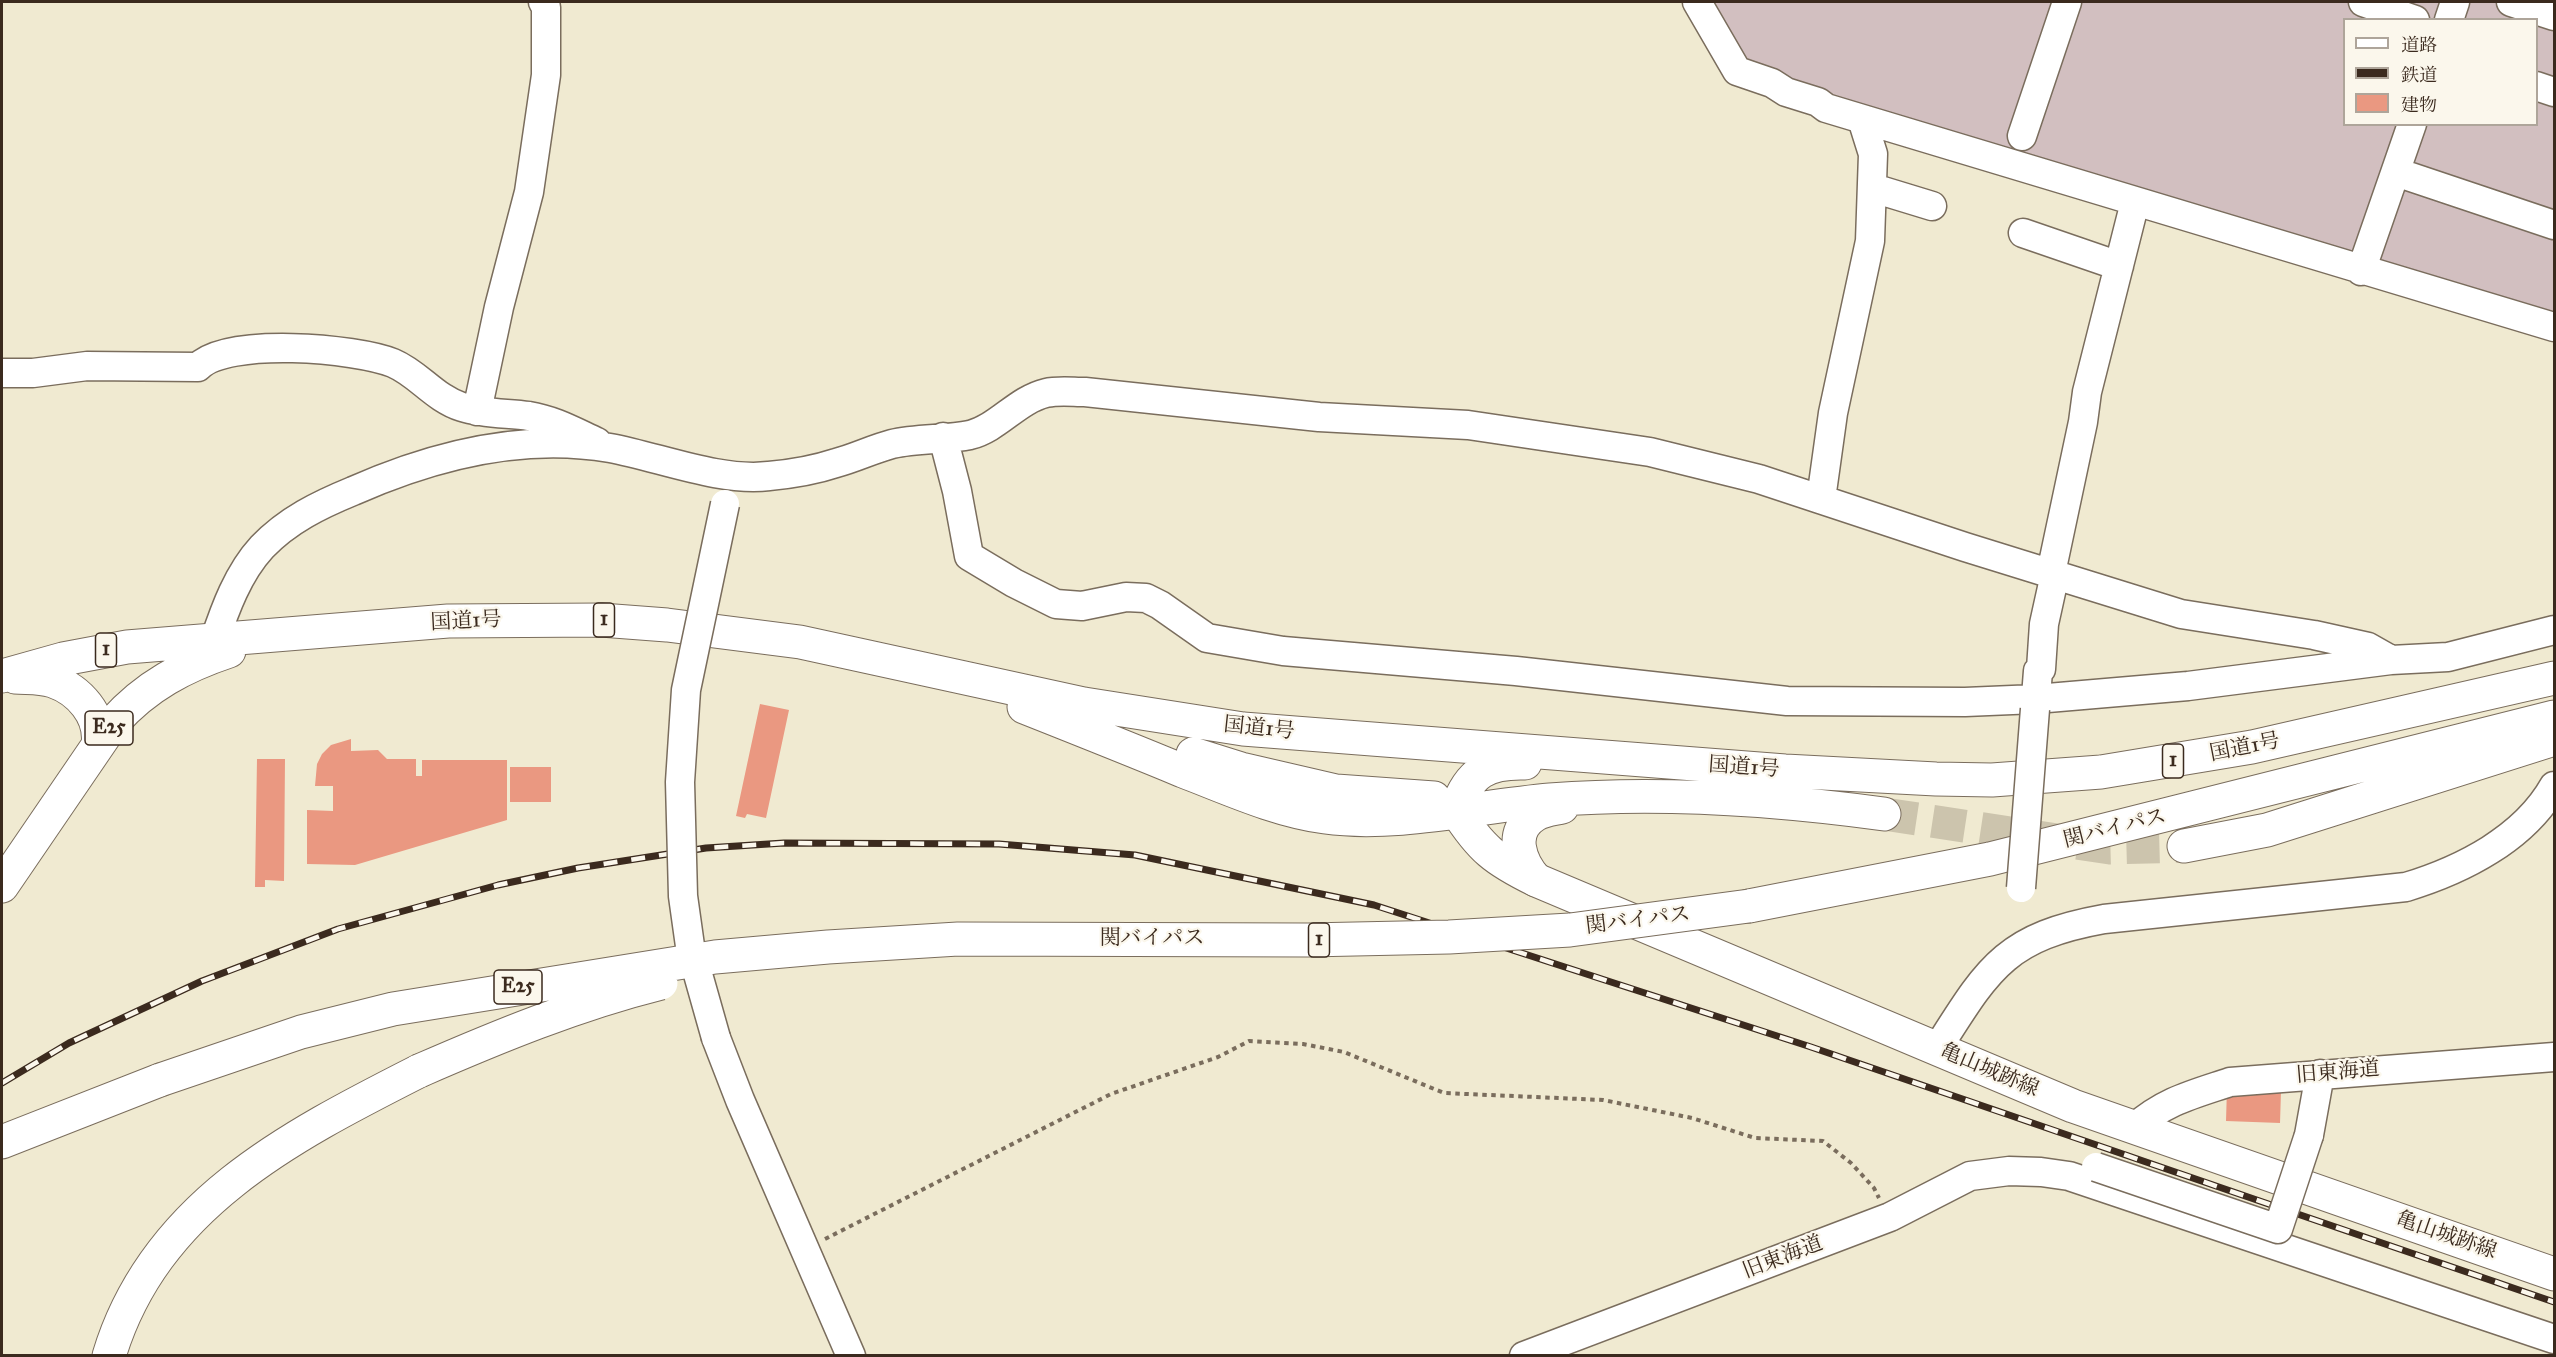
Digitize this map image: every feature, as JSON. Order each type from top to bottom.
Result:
[{"type":"main road","name":"国道1号","points":[[2,676],[63,659],[127,648],[448,621],[601,620],[667,625],[800,642],[929,672],[1136,714],[1243,729],[1785,771],[1981,780],[2047,778],[2101,772],[2252,747],[2554,678]]},
{"type":"main road","name":"E25","points":[[2,886],[98,745],[126,708],[156,684],[200,661],[274,636]]},
{"type":"main road","points":[[2,665],[41,657],[127,648]]},
{"type":"main road","name":"国道1号","points":[[929,672],[992,694],[1242,795],[1295,811],[1327,817],[1360,819],[1409,817],[1456,810],[1595,797],[1702,796],[1783,801],[1884,814]]},
{"type":"main road","points":[[2,676],[53,681],[77,694],[97,723],[98,745]]},
{"type":"main road","points":[[1016,690],[1095,720],[1241,769],[1336,791],[1433,798],[1456,810],[1461,797],[1476,776],[1488,767],[1501,763],[1785,771]]},
{"type":"main road","name":"1","points":[[2371,761],[2554,703]]},
{"type":"main road","name":"1","points":[[2371,761],[2554,717]]},
{"type":"main road","points":[[2184,846],[2267,830],[2554,740]]},
{"type":"main road","name":"関バイパス","points":[[887,943],[1002,938],[1308,940],[1449,937],[1570,930],[1749,906],[1990,859],[2183,812],[2371,761]]},
{"type":"main road","points":[[1536,880],[1521,861],[1519,848],[1520,835],[1525,824],[1535,815],[1547,810],[1585,804],[1702,796]]},
{"type":"main road","name":"亀山城跡線","points":[[1456,810],[1473,836],[1488,853],[1536,880],[2073,1106],[2554,1274]]},
{"type":"main road","name":"E25","points":[[2,1142],[160,1080],[301,1032],[382,1011],[715,957],[887,943]]},
{"type":"main road","name":"E25","points":[[109,1356],[126,1308],[138,1285],[157,1256],[183,1225],[230,1183],[282,1146],[348,1107],[419,1071],[495,1038],[634,990],[716,969],[887,943]]},
{"type":"street","points":[[477,411],[499,307],[529,192],[546,75],[546,7],[543,2]]},
{"type":"street","points":[[1697,2],[1737,72],[1772,83],[1786,92],[1862,119],[2361,271],[2554,327]]},
{"type":"street","points":[[2022,136],[2067,2]]},
{"type":"street","points":[[2363,2],[2409,18]]},
{"type":"street","points":[[2450,18],[2455,2]]},
{"type":"street","points":[[2514,8],[2554,16]]},
{"type":"street","points":[[2538,87],[2554,92]]},
{"type":"street","points":[[1821,499],[1833,413],[1870,241],[1873,154],[1862,119]]},
{"type":"street","points":[[2361,271],[2411,126]]},
{"type":"street","points":[[2396,172],[2554,225]]},
{"type":"street","points":[[1873,188],[1932,206]]},
{"type":"street","points":[[2021,888],[2035,704],[2044,624],[2084,422],[2087,392],[2135,202]]},
{"type":"street","points":[[2023,233],[2120,266]]},
{"type":"street","points":[[2,373],[33,373],[87,366],[198,367],[206,358],[228,351],[267,346],[363,356],[391,363],[412,373],[439,398],[477,411],[530,416],[559,424],[609,448]]},
{"type":"street","points":[[214,642],[243,572],[260,549],[277,532],[304,513],[397,472],[454,455],[531,445],[609,448],[690,468],[766,477],[837,463],[892,444],[968,435],[984,430],[1017,406],[1048,392],[1085,392],[1319,417],[1468,425],[1650,452],[1759,479],[1965,548],[2181,614],[2314,635],[2368,647],[2391,660]]},
{"type":"street","points":[[943,437],[969,556],[1014,583],[1056,604],[1082,606],[1119,598],[1146,598],[1160,605],[1207,638],[1283,651],[1516,670],[1787,701],[2035,704],[2391,660],[2448,657],[2554,630]]},
{"type":"street","points":[[730,474],[686,690],[680,782],[683,896],[690,946],[716,1038],[740,1100],[851,1356]]},
{"type":"street","points":[[1937,1049],[1974,990],[1999,961],[2034,938],[2071,924],[2104,919],[2406,887],[2441,876],[2545,819],[2554,786]]},
{"type":"street","name":"旧東海道","points":[[2134,1128],[2154,1110],[2230,1082],[2554,1058]]},
{"type":"street","points":[[2041,1172],[2076,1166],[2096,1167],[2278,1229],[2309,1135],[2320,1074]]},
{"type":"street","name":"旧東海道","points":[[1524,1356],[1890,1217],[1970,1176],[2009,1171],[2041,1172]]},
{"type":"street","points":[[2041,1172],[2080,1179],[2554,1339]]},
{"type":"path","points":[[806,1248],[1111,1094],[1218,1057],[1249,1041],[1303,1044],[1344,1052],[1443,1093],[1603,1100],[1692,1118],[1755,1138],[1823,1141],[1851,1163],[1874,1188],[1890,1217]]},
{"type":"shaded area","points":[[1702,2],[2554,2],[2554,316],[1742,67]]},
{"type":"building","points":[[760,704],[789,710],[766,818],[747,814],[745,818],[736,816]]},
{"type":"building","points":[[351,739],[351,751],[378,750],[387,759],[416,759],[416,776],[422,776],[422,760],[507,760],[507,820],[355,865],[307,864],[307,810],[333,811],[333,786],[315,786],[317,764],[322,754],[331,745]]},
{"type":"building","points":[[257,759],[285,759],[284,881],[265,880],[265,887],[255,887]]},
{"type":"building","points":[[510,767],[551,767],[551,802],[510,802]]},
{"type":"building","points":[[2227,1088],[2281,1091],[2280,1123],[2226,1121]]},
{"type":"tunnel","points":[[1884,814],[2110,848],[2184,846]]},
{"type":"railway","points":[[2,1083],[69,1043],[202,981],[338,929],[498,885],[578,868],[706,848],[784,843],[999,844],[1135,855],[1374,905],[1811,1047],[2554,1302]]}]
